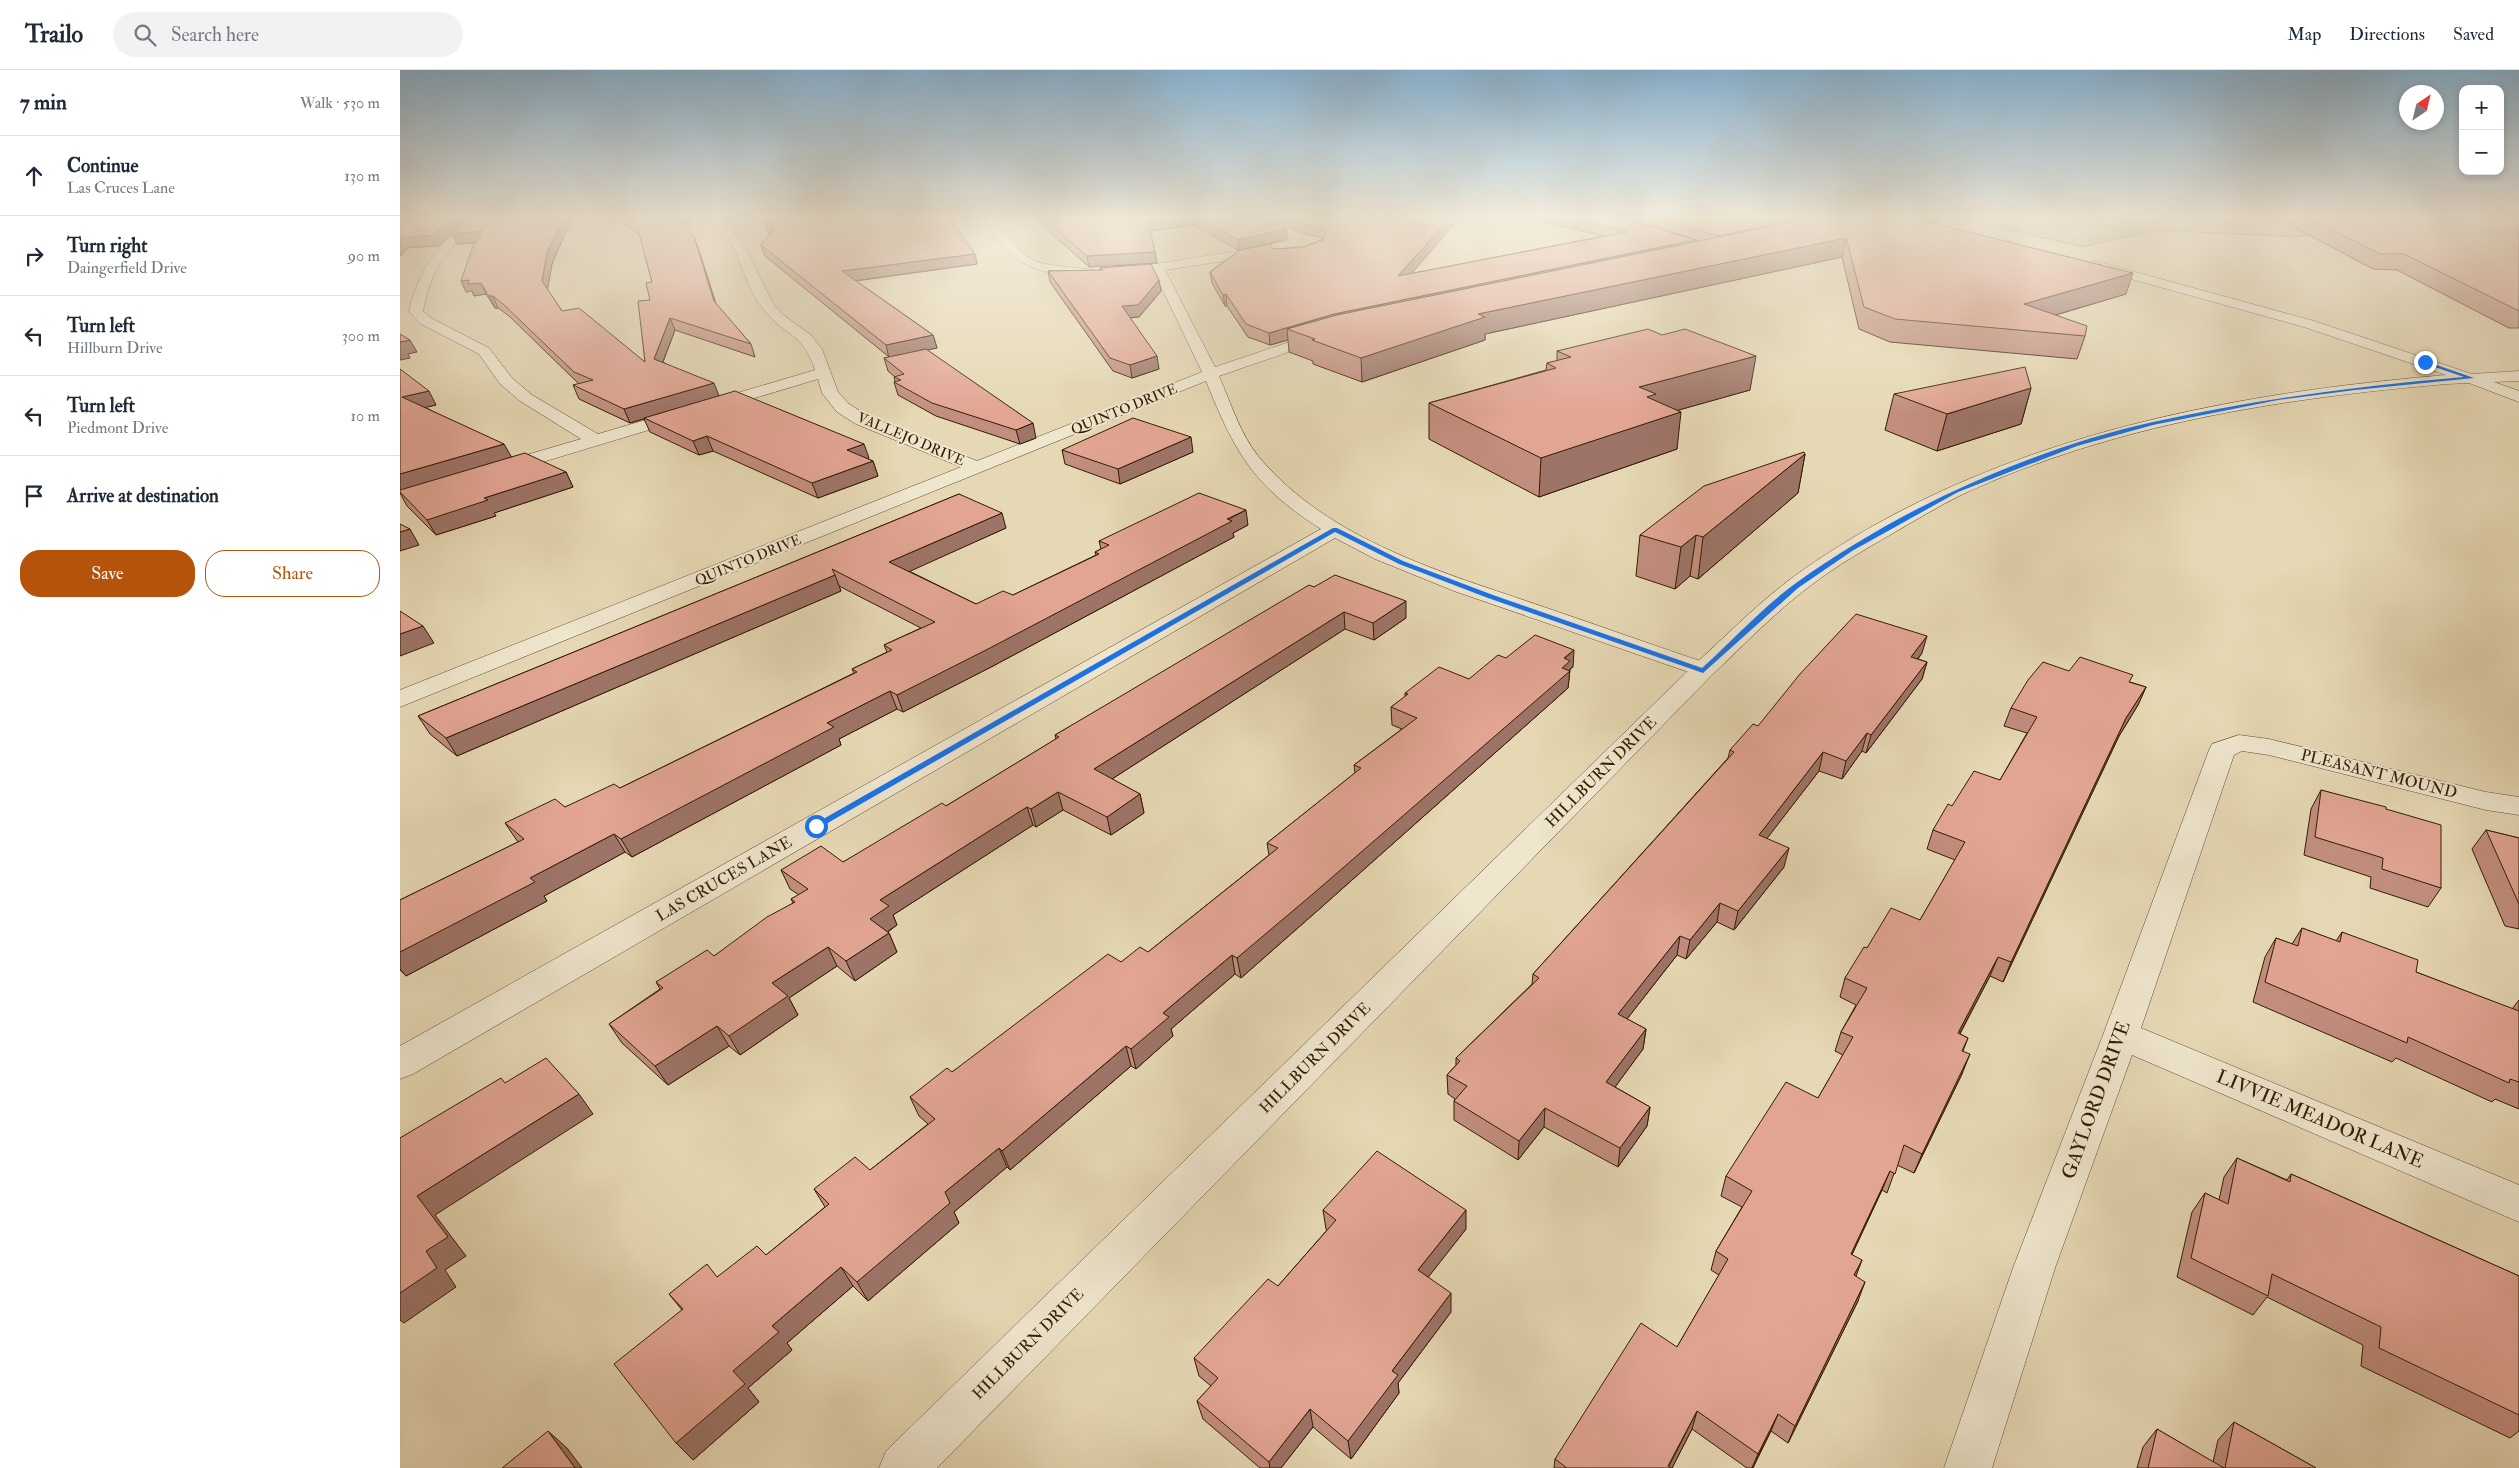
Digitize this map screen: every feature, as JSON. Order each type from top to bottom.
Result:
[{"type":"street","points":[[423,282],[418,295],[416,312],[426,321],[484,351],[506,381],[526,398],[596,440]]},
{"type":"street","name":"VALLEJO DRIVE","points":[[756,282],[768,307],[777,317],[806,338],[817,352],[830,393],[842,408],[856,416],[978,468]]},
{"type":"street","points":[[1165,282],[1210,374],[1229,420],[1254,462],[1282,491],[1335,530],[1401,562],[1490,596],[1703,670]]},
{"type":"street","points":[[2157,282],[2311,323],[2471,378],[2519,397]]},
{"type":"street","name":"QUINTO DRIVE","points":[[400,699],[1210,374],[1278,349],[1344,330]]},
{"type":"street","points":[[484,474],[824,372]]},
{"type":"street","name":"HILLBURN DRIVE","points":[[903,1468],[1703,670],[1796,586],[1850,550],[1956,491],[2022,464],[2111,434],[2227,408],[2355,388],[2471,378],[2519,376]]},
{"type":"street","name":"LAS CRUCES LANE","points":[[400,1064],[1335,530]]},
{"type":"street","name":"PLEASANT MOUND","points":[[2239,743],[2269,747],[2477,799],[2519,806]]},
{"type":"street","name":"GAYLORD DRIVE","points":[[1968,1468],[2034,1268],[2121,1034],[2222,750],[2239,743]]},
{"type":"street","name":"LIVVIE MEADOR LANE","points":[[2121,1034],[2519,1204]]},
{"type":"building","points":[[468,282],[543,282],[562,311],[579,308],[645,362],[638,301],[650,300],[646,283],[708,282],[714,301],[751,344],[670,318],[654,359],[714,383],[624,409],[573,385],[593,380],[574,372],[503,304],[493,296],[489,296],[481,283],[468,284]]},
{"type":"building","points":[[808,282],[858,282],[933,335],[886,345]]},
{"type":"building","points":[[1056,282],[1157,282],[1138,305],[1122,306],[1157,356],[1130,365],[1110,358]]},
{"type":"building","points":[[1216,282],[1489,282],[1334,314],[1269,333],[1246,324],[1226,294],[1223,295]]},
{"type":"building","points":[[1497,282],[1632,282],[1478,314],[1485,317],[1361,358],[1287,329],[1337,315]]},
{"type":"building","points":[[1858,282],[2101,282],[2024,304],[2087,326],[2085,336],[1895,319],[1864,307]]},
{"type":"building","points":[[2461,282],[2519,282],[2519,311]]},
{"type":"building","points":[[1648,329],[1662,335],[1685,329],[1756,356],[1639,387],[1656,394],[1647,397],[1681,412],[1541,458],[1429,403],[1556,368],[1547,363],[1571,357],[1557,351]]},
{"type":"building","points":[[400,334],[410,340],[400,342]]},
{"type":"building","points":[[926,349],[1033,423],[1016,430],[932,403],[894,382],[901,380],[894,377],[904,374],[884,358]]},
{"type":"building","points":[[2025,367],[2031,388],[1947,414],[1894,394]]},
{"type":"building","points":[[400,369],[429,391],[402,397],[504,444],[400,474]]},
{"type":"building","points":[[735,391],[864,444],[847,450],[873,461],[812,483],[707,436],[693,441],[644,418]]},
{"type":"building","points":[[1133,418],[1191,437],[1118,469],[1062,450]]},
{"type":"building","points":[[1804,452],[1805,454],[1703,537],[1696,535],[1681,547],[1640,535],[1704,486]]},
{"type":"building","points":[[525,453],[566,472],[484,498],[488,500],[427,520],[400,492],[400,490]]},
{"type":"building","points":[[1199,493],[1246,510],[1227,519],[1232,521],[988,649],[897,695],[890,691],[827,723],[834,727],[621,839],[614,834],[530,878],[535,882],[400,952],[400,900],[524,839],[505,823],[555,799],[565,807],[614,784],[620,788],[857,672],[852,669],[892,650],[884,645],[935,622],[832,569],[835,575],[446,738],[418,716],[959,494],[1002,513],[889,562],[976,604],[1003,591],[1013,595],[1099,554],[1095,552],[1109,545],[1099,541]]},
{"type":"building","points":[[400,524],[410,529],[400,532]]},
{"type":"building","points":[[1335,575],[1406,601],[1373,623],[1344,612],[1094,769],[1140,794],[1107,817],[1058,792],[1031,809],[1027,807],[880,900],[889,906],[870,919],[889,933],[846,961],[828,947],[772,983],[788,996],[729,1036],[717,1026],[655,1066],[609,1024],[663,988],[656,982],[707,950],[714,956],[767,917],[795,902],[791,899],[808,889],[781,870],[821,846],[843,862],[942,803],[946,806],[1059,737],[1055,735],[1309,585],[1314,587]]},
{"type":"building","points":[[400,611],[423,626],[400,634]]},
{"type":"building","points":[[1856,614],[1927,636],[1911,657],[1927,662],[1871,735],[1867,733],[1846,761],[1823,752],[1759,835],[1789,848],[1738,911],[1720,903],[1690,940],[1680,936],[1618,1014],[1646,1029],[1606,1082],[1650,1107],[1620,1148],[1545,1108],[1519,1141],[1454,1101],[1467,1086],[1447,1075],[1460,1061],[1456,1058],[1539,978],[1533,974],[1734,752],[1730,750],[1753,724],[1758,726],[1800,674]]},
{"type":"building","points":[[1535,635],[1574,650],[1564,658],[1570,661],[1562,668],[1570,671],[1237,958],[1232,955],[1163,1013],[1169,1017],[1131,1049],[1126,1046],[1002,1151],[999,1148],[945,1192],[950,1203],[857,1282],[841,1267],[772,1326],[779,1332],[733,1371],[745,1384],[676,1443],[614,1364],[683,1309],[669,1294],[707,1264],[717,1277],[757,1246],[766,1255],[829,1204],[814,1189],[855,1157],[870,1170],[935,1119],[910,1097],[947,1068],[952,1072],[1108,954],[1121,962],[1140,947],[1148,952],[1278,848],[1267,843],[1361,768],[1354,765],[1417,718],[1391,707],[1408,694],[1405,693],[1439,667],[1469,679],[1498,655],[1506,658]]},
{"type":"building","points":[[2080,657],[2133,675],[2129,682],[2146,687],[2126,718],[2011,962],[1998,957],[1958,1033],[1968,1038],[1962,1051],[1970,1054],[1922,1154],[1904,1145],[1895,1174],[1890,1171],[1851,1254],[1862,1260],[1854,1275],[1865,1282],[1795,1426],[1778,1414],[1758,1454],[1697,1411],[1668,1466],[1671,1468],[1567,1468],[1555,1459],[1641,1323],[1677,1347],[1728,1259],[1716,1251],[1752,1191],[1726,1176],[1786,1082],[1818,1098],[1853,1037],[1841,1032],[1867,988],[1845,978],[1864,947],[1867,948],[1891,908],[1920,920],[1965,842],[1933,830],[1948,804],[1952,806],[1974,771],[2000,780],[2037,717],[2011,708],[2028,680],[2043,662],[2069,671]]},
{"type":"building","points":[[2321,790],[2386,807],[2386,809],[2441,825],[2441,888],[2382,869],[2383,858],[2315,837]]},
{"type":"building","points":[[2486,830],[2519,838],[2519,904]]},
{"type":"building","points":[[2302,928],[2340,942],[2342,932],[2418,960],[2416,972],[2519,1011],[2519,1082],[2510,1079],[2509,1083],[2408,1037],[2407,1043],[2265,982],[2276,938],[2298,946]]},
{"type":"building","points":[[546,1058],[579,1094],[417,1196],[448,1237],[426,1251],[437,1268],[400,1293],[400,1138],[501,1078],[505,1083]]},
{"type":"building","points":[[1377,1151],[1466,1210],[1418,1270],[1451,1293],[1392,1371],[1398,1375],[1348,1441],[1310,1409],[1269,1462],[1197,1401],[1218,1378],[1194,1358],[1268,1279],[1278,1286],[1336,1220],[1323,1210]]},
{"type":"building","points":[[2237,1158],[2290,1182],[2291,1174],[2519,1276],[2519,1415],[2379,1348],[2381,1327],[2272,1274],[2268,1296],[2191,1258],[2205,1193],[2228,1204]]},
{"type":"building","points":[[2234,1422],[2316,1468],[2225,1468]]},
{"type":"building","points":[[2157,1429],[2224,1468],[2148,1468]]},
{"type":"building","points":[[548,1431],[575,1468],[502,1468]]},
{"type":"route","points":[[816,826],[1335,530],[1401,562],[1490,596],[1703,670],[1796,586],[1850,550],[1956,491],[2075,445],[2152,423],[2278,399],[2355,388],[2471,378],[2425,362]]}]
